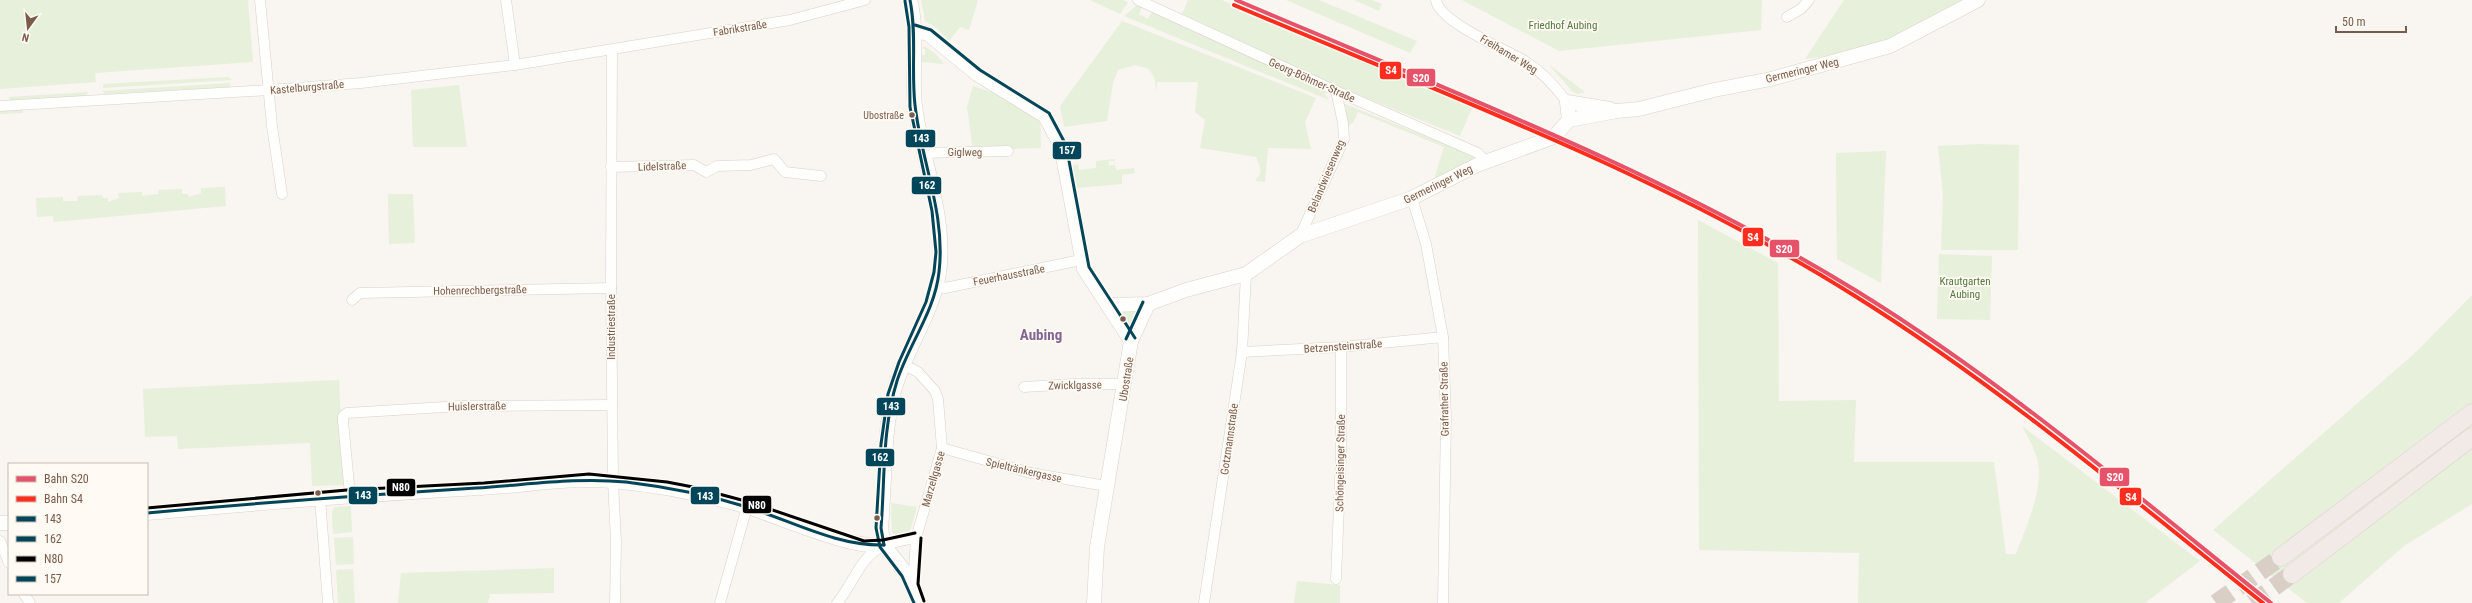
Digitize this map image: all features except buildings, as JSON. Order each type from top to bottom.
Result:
[{"type":"highway","points":[[2281,557],[2472,413]]},
{"type":"highway","points":[[2292,574],[2472,437]]},
{"type":"street","points":[[260,0],[282,194]]},
{"type":"street","points":[[506,0],[515,65]]},
{"type":"street","name":"Fabrikstraße","points":[[612,50],[790,20],[865,0]]},
{"type":"street","points":[[910,0],[914,30],[915,105],[923,152],[935,202],[938,228],[939,272],[936,286],[902,364],[893,396],[881,528],[884,546],[898,561],[913,585],[919,603]]},
{"type":"street","name":"Georg-Böhmer-Straße","points":[[1138,0],[1336,91],[1478,153],[1485,162]]},
{"type":"street","name":"Freihamer Weg","points":[[1436,0],[1442,14],[1526,62],[1554,84],[1567,102],[1569,120]]},
{"type":"street","points":[[1787,17],[1802,9],[1809,0]]},
{"type":"street","name":"Germeringer Weg","points":[[1109,305],[1148,304],[1186,290],[1246,274],[1300,236],[1412,198],[1485,162],[1554,137],[1569,120],[1617,111],[1639,109],[1850,58],[1890,46],[1978,0]]},
{"type":"street","name":"Ubostraße","points":[[914,30],[928,34],[977,74],[1007,91],[1048,120],[1061,146],[1081,260],[1084,269],[1109,305],[1131,341],[1097,547],[1094,603]]},
{"type":"street","name":"Kastelburgstraße","points":[[0,106],[361,83],[515,65],[612,50]]},
{"type":"street","name":"Industriestraße","points":[[612,50],[611,288],[613,481],[616,541],[615,603]]},
{"type":"street","name":"Belandwiesenweg","points":[[1300,236],[1344,139],[1343,123],[1336,91]]},
{"type":"street","name":"Germeringer Weg","points":[[1567,102],[1617,111]]},
{"type":"street","name":"Giglweg","points":[[923,152],[1008,151]]},
{"type":"street","name":"Lidelstraße","points":[[611,167],[694,165],[706,172],[717,166],[751,165],[774,159],[785,172],[821,176]]},
{"type":"street","name":"Grafrather Straße","points":[[1412,198],[1426,244],[1443,337],[1446,418],[1443,603]]},
{"type":"street","name":"Feuerhausstraße","points":[[936,286],[944,288],[1081,260]]},
{"type":"street","name":"Gotzmannstraße","points":[[1204,603],[1242,352],[1246,274]]},
{"type":"street","name":"Hohenrechbergstraße","points":[[352,300],[360,293],[611,288]]},
{"type":"street","points":[[1131,341],[1148,304]]},
{"type":"street","name":"Betzensteinstraße","points":[[1242,352],[1341,347],[1443,337]]},
{"type":"street","name":"Schöngeisinger Straße","points":[[1336,579],[1341,456],[1341,347]]},
{"type":"street","name":"Marzellgasse","points":[[902,364],[918,372],[935,391],[938,399],[942,448],[916,538],[913,585]]},
{"type":"street","name":"Zwicklgasse","points":[[1024,387],[1073,384],[1125,384]]},
{"type":"street","name":"Huislerstraße","points":[[350,495],[343,416],[352,413],[460,406],[612,405]]},
{"type":"street","name":"Spieltränkergasse","points":[[942,448],[1031,473],[1106,486]]},
{"type":"street","points":[[148,513],[350,495],[484,488],[589,479],[666,487],[746,507],[863,546],[884,546],[916,538]]},
{"type":"street","points":[[320,498],[328,603]]},
{"type":"street","points":[[720,603],[746,507]]},
{"type":"street","points":[[0,541],[8,561]]},
{"type":"street","points":[[838,603],[863,562],[874,552],[884,546]]},
{"type":"green space","points":[[0,0],[248,0],[253,62],[95,73],[96,82],[0,89]]},
{"type":"green space","points":[[921,0],[978,0],[969,30],[960,27],[949,41],[938,29],[925,21]]},
{"type":"green space","points":[[1090,0],[1123,0],[1128,2],[1120,14]]},
{"type":"green space","points":[[1188,0],[1222,0],[1472,108],[1460,136],[1344,89],[1182,14]]},
{"type":"green space","points":[[1286,0],[1319,0],[1417,41],[1410,53]]},
{"type":"green space","points":[[1354,0],[1372,0],[1382,4],[1379,11]]},
{"type":"green space","name":"Friedhof Aubing","points":[[1462,0],[1762,0],[1761,30],[1559,51]]},
{"type":"green space","points":[[1844,0],[1967,0],[1876,47],[1848,53],[1805,59]]},
{"type":"green space","points":[[1137,5],[1142,7],[1139,14],[1148,19],[1152,12],[1323,90],[1329,100],[1124,16]]},
{"type":"green space","points":[[1122,21],[1316,98],[1305,122],[1311,149],[1268,148],[1265,182],[1255,181],[1260,175],[1260,167],[1256,157],[1200,148],[1205,120],[1195,112],[1198,82],[1157,82],[1157,92],[1154,77],[1149,69],[1135,65],[1118,70],[1113,83],[1107,121],[1064,127],[1060,106]]},
{"type":"green space","points":[[924,46],[935,53],[944,64],[922,62],[922,55],[925,55],[925,49],[923,49]]},
{"type":"green space","points":[[1548,64],[1585,92],[1578,94],[1573,92]]},
{"type":"green space","points":[[228,77],[232,80],[103,88],[103,84]]},
{"type":"green space","points":[[230,83],[230,87],[105,94],[102,91]]},
{"type":"green space","points":[[459,85],[467,147],[413,147],[411,90]]},
{"type":"green space","points":[[973,86],[1000,95],[1040,119],[1041,148],[973,150],[967,107]]},
{"type":"green space","points":[[88,92],[85,96],[10,100],[8,97]]},
{"type":"green space","points":[[1345,104],[1470,154],[1474,158],[1472,161],[1437,179],[1435,176],[1444,147],[1358,112],[1353,123],[1348,126]]},
{"type":"green space","points":[[22,110],[23,113],[0,114],[0,111]]},
{"type":"green space","points":[[1979,144],[2019,145],[2018,250],[1941,250],[1943,195],[1938,146]]},
{"type":"green space","points":[[1886,151],[1881,283],[1837,259],[1836,153]]},
{"type":"green space","points":[[1115,159],[1115,161],[1109,161],[1109,165],[1115,165],[1116,170],[1134,168],[1135,173],[1122,175],[1122,184],[1077,188],[1072,166],[1078,164],[1079,170],[1096,168],[1096,161]]},
{"type":"green space","points":[[910,183],[921,183],[923,195],[911,195]]},
{"type":"green space","points":[[225,187],[226,206],[54,222],[53,216],[37,217],[36,198],[63,197],[63,201],[77,201],[78,196],[102,195],[103,198],[108,198],[108,202],[119,198],[118,193],[142,192],[142,196],[158,194],[158,190],[182,189],[182,194],[188,194],[189,197],[201,193],[201,188]]},
{"type":"green space","points":[[388,194],[413,194],[415,243],[389,244]]},
{"type":"green space","points":[[1698,220],[1778,263],[1779,401],[1856,400],[1854,462],[1994,462],[2006,554],[2016,554],[2037,494],[2039,469],[2037,458],[2022,426],[2200,561],[2145,603],[1858,603],[1859,553],[1699,550]]},
{"type":"green space","name":"Krautgarten Aubing","points":[[1939,254],[1992,256],[1990,320],[1937,319]]},
{"type":"green space","points":[[2472,295],[2472,504],[2404,546],[2339,603],[2307,603],[2213,530],[2417,351]]},
{"type":"green space","points":[[1120,310],[1139,310],[1131,326],[1121,314]]},
{"type":"green space","points":[[339,380],[344,485],[312,486],[310,443],[178,449],[177,436],[145,437],[143,389]]},
{"type":"green space","points":[[891,503],[917,507],[910,531],[896,535],[892,533]]},
{"type":"green space","points":[[351,506],[352,532],[333,534],[332,513],[334,507]]},
{"type":"green space","points":[[353,537],[354,564],[336,565],[334,538]]},
{"type":"green space","points":[[554,568],[554,593],[490,594],[488,603],[398,603],[401,573]]},
{"type":"green space","points":[[353,569],[355,603],[338,603],[336,570]]},
{"type":"green space","points":[[1297,581],[1340,585],[1340,603],[1294,603]]},
{"type":"tunnel","points":[[2216,603],[2281,557]]},
{"type":"tunnel","points":[[2252,603],[2292,574]]},
{"type":"rail line","name":"S20","points":[[1236,0],[1473,99],[1629,169],[1706,207],[1781,247],[1855,290],[1910,325],[1963,362],[2068,440],[2271,603]]},
{"type":"rail line","name":"S4","points":[[1234,5],[1550,138],[1706,212],[1781,252],[1855,296],[1961,367],[2113,483],[2263,603]]},
{"type":"transit line","name":"143","points":[[884,545],[881,528],[885,454],[886,436],[892,399],[902,367],[927,314],[937,286],[939,272],[940,250],[936,208],[922,147],[915,105],[914,39],[910,0]]},
{"type":"transit line","name":"162","points":[[905,1],[909,27],[910,107],[932,211],[936,252],[934,272],[926,302],[899,362],[888,394],[881,444],[876,528],[880,547],[902,576],[914,603]]},
{"type":"transit line","name":"157","points":[[915,25],[931,30],[980,70],[1049,113],[1066,145],[1089,267],[1135,338]]},
{"type":"transit line","name":"157","points":[[1126,339],[1143,302]]},
{"type":"transit line","name":"N80","points":[[148,508],[347,490],[484,483],[589,474],[667,482],[693,487],[749,502],[864,541],[883,540],[915,533]]},
{"type":"transit line","name":"143","points":[[148,513],[312,499],[589,480],[626,482],[657,486],[702,495],[747,507],[831,537],[866,544],[884,545]]},
{"type":"transit line","name":"N80","points":[[921,538],[918,584],[924,601]]},
{"type":"place","name":"Ubostraße","points":[[912,115]]},
{"type":"district","name":"Aubing","points":[[1041,335]]}]
